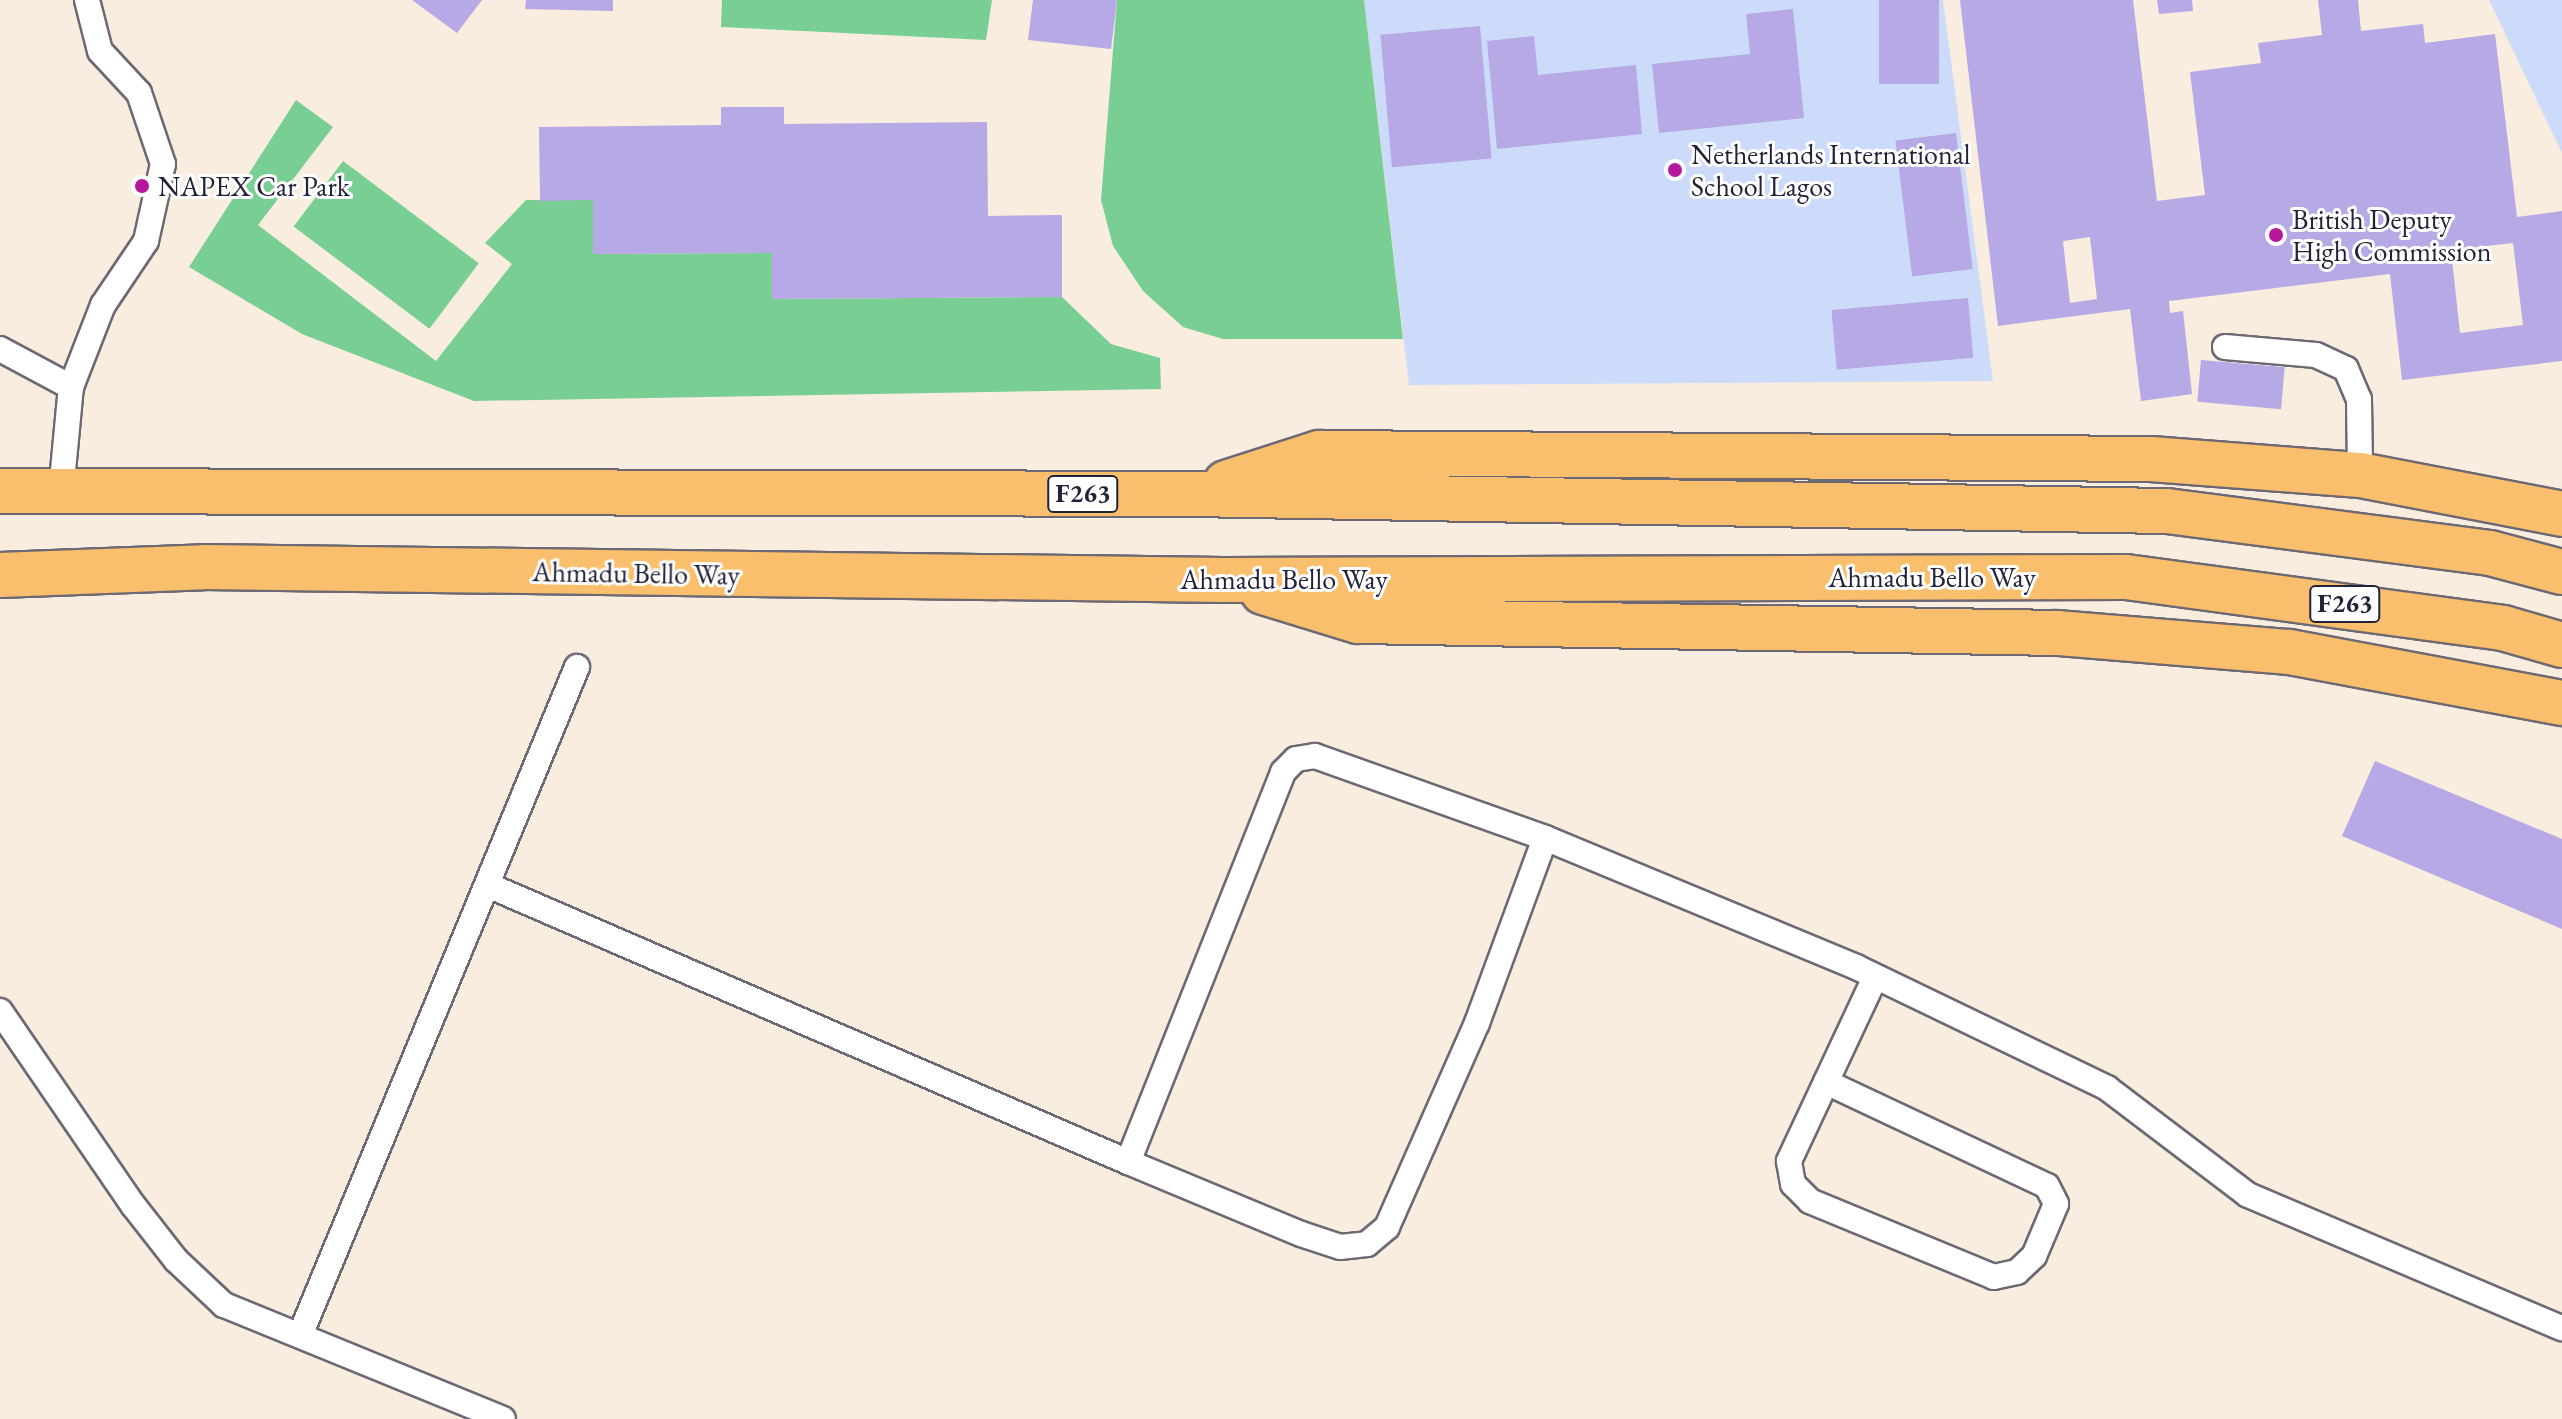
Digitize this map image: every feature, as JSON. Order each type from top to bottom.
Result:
[{"type":"highway","points":[[1191,494],[1319,453],[2151,459],[2360,475],[2562,514]]},
{"type":"highway","name":"F263","points":[[0,491],[1191,494],[2167,511],[2490,553],[2562,572]]},
{"type":"highway","name":"Ahmadu Bello Way","points":[[0,575],[204,567],[1223,580],[2126,577],[2272,593],[2503,628],[2562,645]]},
{"type":"highway","points":[[1223,580],[1358,621],[2057,633],[2289,652],[2562,703]]},
{"type":"lane","points":[[61,492],[71,387],[103,305],[146,241],[163,164],[139,93],[100,51],[87,0]]},
{"type":"lane","points":[[2225,347],[2316,355],[2346,369],[2359,399],[2360,475]]},
{"type":"lane","points":[[0,349],[71,387]]},
{"type":"lane","points":[[301,1333],[490,886],[577,667]]},
{"type":"lane","points":[[1128,1162],[1283,772],[1296,759],[1315,756],[1545,838],[1875,977],[2107,1088],[2248,1195],[2562,1328]]},
{"type":"lane","points":[[490,886],[1128,1162],[1301,1234],[1340,1247],[1367,1244],[1387,1227],[1477,1023],[1545,838]]},
{"type":"lane","points":[[1826,1082],[2047,1186],[2056,1204],[2034,1256],[2017,1272],[1994,1277],[1810,1201],[1793,1184],[1789,1161],[1875,977]]},
{"type":"lane","points":[[0,1011],[176,1260],[224,1305],[301,1333],[503,1419]]},
{"type":"shaded area","name":"Netherlands International School Lagos","points":[[1364,0],[1943,0],[1993,381],[1409,385]]},
{"type":"shaded area","points":[[2489,0],[2562,0],[2562,153]]},
{"type":"green space","points":[[722,0],[992,0],[986,40],[721,27]]},
{"type":"green space","points":[[1117,0],[1364,0],[1403,339],[1223,339],[1183,327],[1143,291],[1113,246],[1101,200]]},
{"type":"green space","points":[[296,100],[333,127],[258,225],[436,361],[512,264],[485,243],[526,200],[593,200],[593,254],[772,253],[773,299],[1062,297],[1111,344],[1160,358],[1161,389],[474,401],[302,334],[189,267]]},
{"type":"green space","points":[[343,161],[479,263],[429,329],[294,226]]},
{"type":"building","points":[[412,0],[482,0],[457,33]]},
{"type":"building","points":[[526,0],[613,0],[613,11],[525,9]]},
{"type":"building","points":[[1033,0],[1117,0],[1111,49],[1028,40]]},
{"type":"building","points":[[1879,0],[1939,0],[1939,84],[1879,84]]},
{"type":"building","points":[[1960,0],[2133,0],[2157,201],[2205,195],[2190,72],[2261,63],[2258,43],[2322,35],[2318,0],[2358,0],[2361,31],[2423,24],[2425,43],[2495,34],[2517,217],[2562,211],[2562,361],[2402,380],[2390,274],[2169,301],[2170,313],[2183,311],[2192,394],[2141,401],[2130,309],[1998,326]],"holes":[[[2090,237],[2097,299],[2070,303],[2063,241]],[[2513,243],[2523,325],[2460,333],[2451,250]]]},
{"type":"building","points":[[2157,0],[2192,0],[2193,11],[2159,14]]},
{"type":"building","points":[[1793,9],[1804,118],[1659,133],[1652,64],[1750,54],[1746,14]]},
{"type":"building","points":[[1480,26],[1492,158],[1392,167],[1380,35]]},
{"type":"building","points":[[1534,36],[1538,75],[1636,65],[1642,134],[1497,149],[1487,41]]},
{"type":"building","points":[[721,107],[784,107],[784,124],[987,122],[988,216],[1062,215],[1062,297],[772,299],[772,253],[593,254],[593,200],[540,201],[539,127],[721,125]]},
{"type":"building","points":[[1956,133],[1973,269],[1912,276],[1895,140]]},
{"type":"building","points":[[1968,298],[1973,358],[1837,370],[1832,310]]},
{"type":"building","points":[[2201,360],[2285,367],[2281,409],[2197,402]]},
{"type":"building","points":[[2375,761],[2562,839],[2562,929],[2342,836]]},
{"type":"place","name":"Netherlands International School Lagos","points":[[1675,170]]},
{"type":"place","name":"NAPEX Car Park","points":[[142,186]]},
{"type":"place","name":"British Deputy High Commission","points":[[2276,235]]}]
